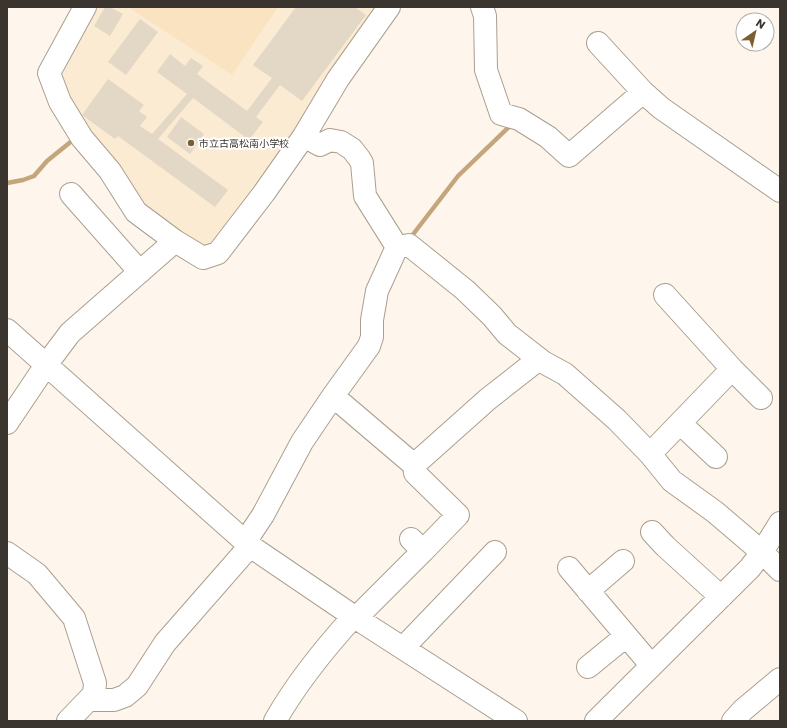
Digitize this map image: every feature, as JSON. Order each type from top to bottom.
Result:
[{"type":"street","points":[[85,7],[49,73],[60,102],[82,138],[110,171],[136,212],[175,241],[203,258],[218,253],[264,193],[304,136],[338,79],[389,7]]},
{"type":"street","points":[[482,7],[485,16],[486,70],[501,114],[519,119],[548,137],[569,156],[643,92]]},
{"type":"street","points":[[598,43],[643,92],[661,108],[780,191]]},
{"type":"street","points":[[304,136],[320,145],[330,140],[341,142],[352,149],[362,163],[365,196],[397,247]]},
{"type":"street","points":[[71,194],[140,272]]},
{"type":"street","points":[[7,423],[46,365],[70,334],[175,241]]},
{"type":"street","points":[[397,247],[409,245],[465,290],[492,316],[507,334],[539,359],[565,374],[617,420],[650,454],[672,481],[715,512],[762,552],[780,570]]},
{"type":"street","points":[[89,700],[114,700],[125,696],[137,686],[165,643],[247,544],[302,442],[369,346],[372,337],[372,320],[377,291],[397,247]]},
{"type":"street","points":[[665,295],[732,369],[761,398]]},
{"type":"street","points":[[7,330],[247,544],[355,617],[516,721]]},
{"type":"street","points":[[414,465],[488,400],[539,359]]},
{"type":"street","points":[[650,454],[732,369]]},
{"type":"street","points":[[275,721],[296,686],[311,666],[417,545],[458,515],[415,473],[414,465],[333,396]]},
{"type":"street","points":[[680,423],[716,457]]},
{"type":"street","points":[[596,721],[750,568],[780,523]]},
{"type":"street","points":[[665,538],[721,597]]},
{"type":"street","points":[[403,648],[495,552]]},
{"type":"street","points":[[7,553],[37,574],[74,618],[95,683],[94,694],[68,721]]},
{"type":"street","points":[[588,591],[624,561]]},
{"type":"street","points":[[568,568],[651,665]]},
{"type":"street","points":[[588,668],[626,636]]},
{"type":"street","points":[[733,721],[743,710],[780,679]]},
{"type":"shaded area","name":"市立古高松南小学校","points":[[97,7],[375,7],[330,73],[276,161],[213,247],[202,250],[141,210],[82,125],[66,89],[63,80],[63,73]]},
{"type":"shaded area","points":[[128,7],[278,7],[232,75]]},
{"type":"building","points":[[105,7],[110,7],[123,14],[110,36],[94,26]]},
{"type":"building","points":[[296,7],[355,7],[366,15],[302,101],[280,85],[256,117],[263,122],[249,140],[193,98],[158,139],[228,190],[215,207],[118,136],[115,139],[82,115],[108,79],[144,105],[139,111],[147,117],[140,126],[152,134],[187,94],[157,72],[170,54],[185,66],[191,58],[203,66],[197,74],[247,111],[272,78],[253,65]]},
{"type":"building","points":[[140,19],[158,32],[126,75],[108,62]]},
{"type":"building","points":[[181,117],[204,134],[190,154],[167,137]]},
{"type":"waterway","points":[[411,237],[458,176],[512,124]]},
{"type":"waterway","points":[[7,183],[34,176],[47,161],[73,140]]},
{"type":"place","name":"市立古高松南小学校","points":[[191,143]]}]
